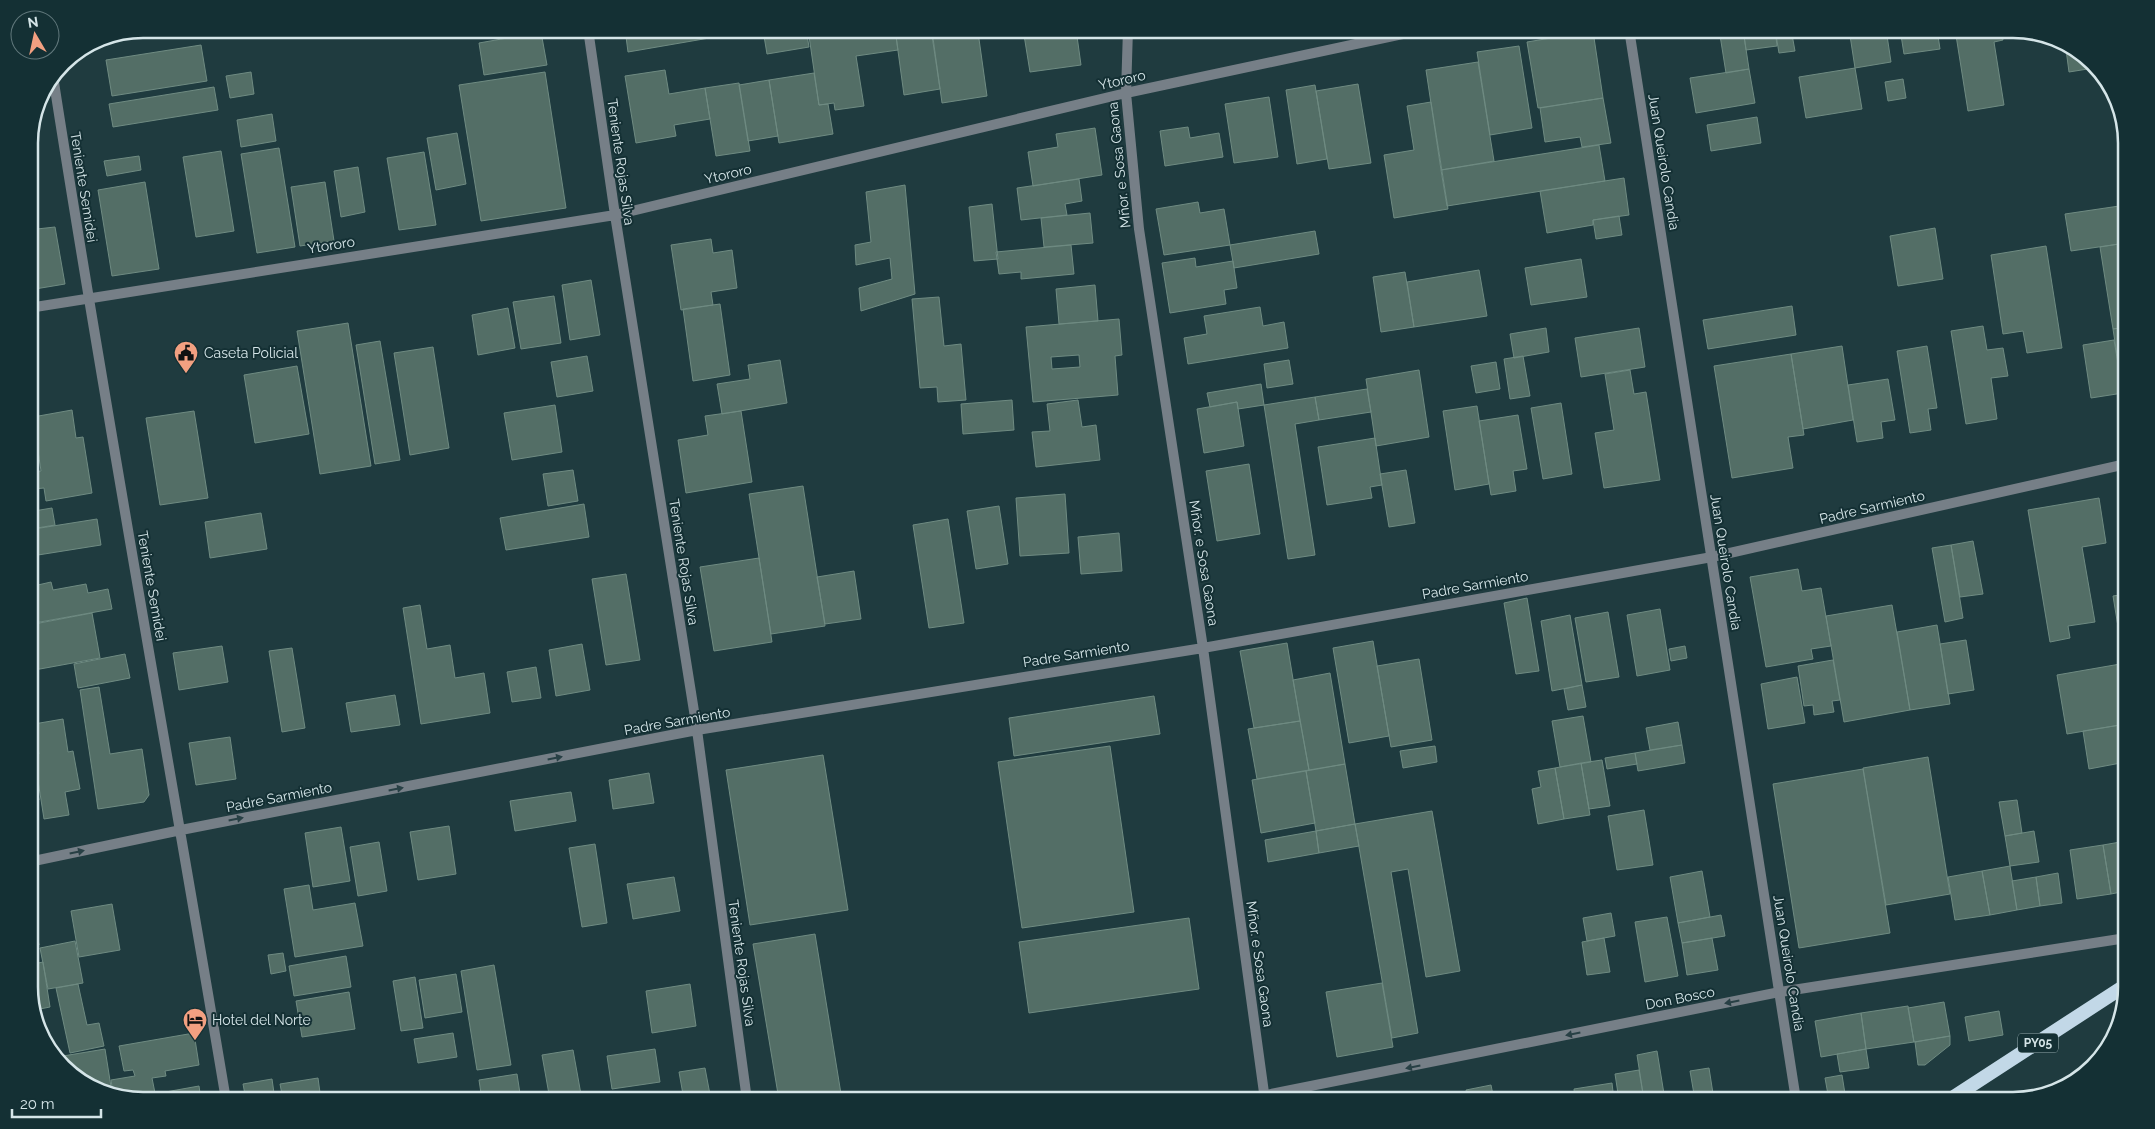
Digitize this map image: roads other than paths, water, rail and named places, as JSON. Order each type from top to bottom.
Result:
[{"type":"highway","name":"PY05","points":[[1961,1092],[2118,990]]},
{"type":"street","name":"Teniente Rojas Silva","points":[[589,38],[615,215],[697,730],[746,1092]]},
{"type":"street","name":"Mñor. e Sosa Gaona","points":[[1128,38],[1126,93],[1139,229],[1203,648],[1263,1092]]},
{"type":"street","name":"Ytororo","points":[[38,306],[87,297],[615,215],[1126,93],[1384,38]]},
{"type":"street","name":"Juan Queirolo Candia","points":[[1630,38],[1795,1092]]},
{"type":"street","name":"Teniente Semidei","points":[[54,85],[87,297],[181,830],[225,1092]]},
{"type":"street","name":"Padre Sarmiento","points":[[38,860],[181,830],[697,730],[1203,648],[1712,557],[2117,466]]},
{"type":"street","name":"Don Bosco","points":[[1293,1092],[1780,992],[2118,939]]},
{"type":"place","name":"Caseta Policial","points":[[186,374]]},
{"type":"place","name":"Hotel del Norte","points":[[195,1041]]}]
